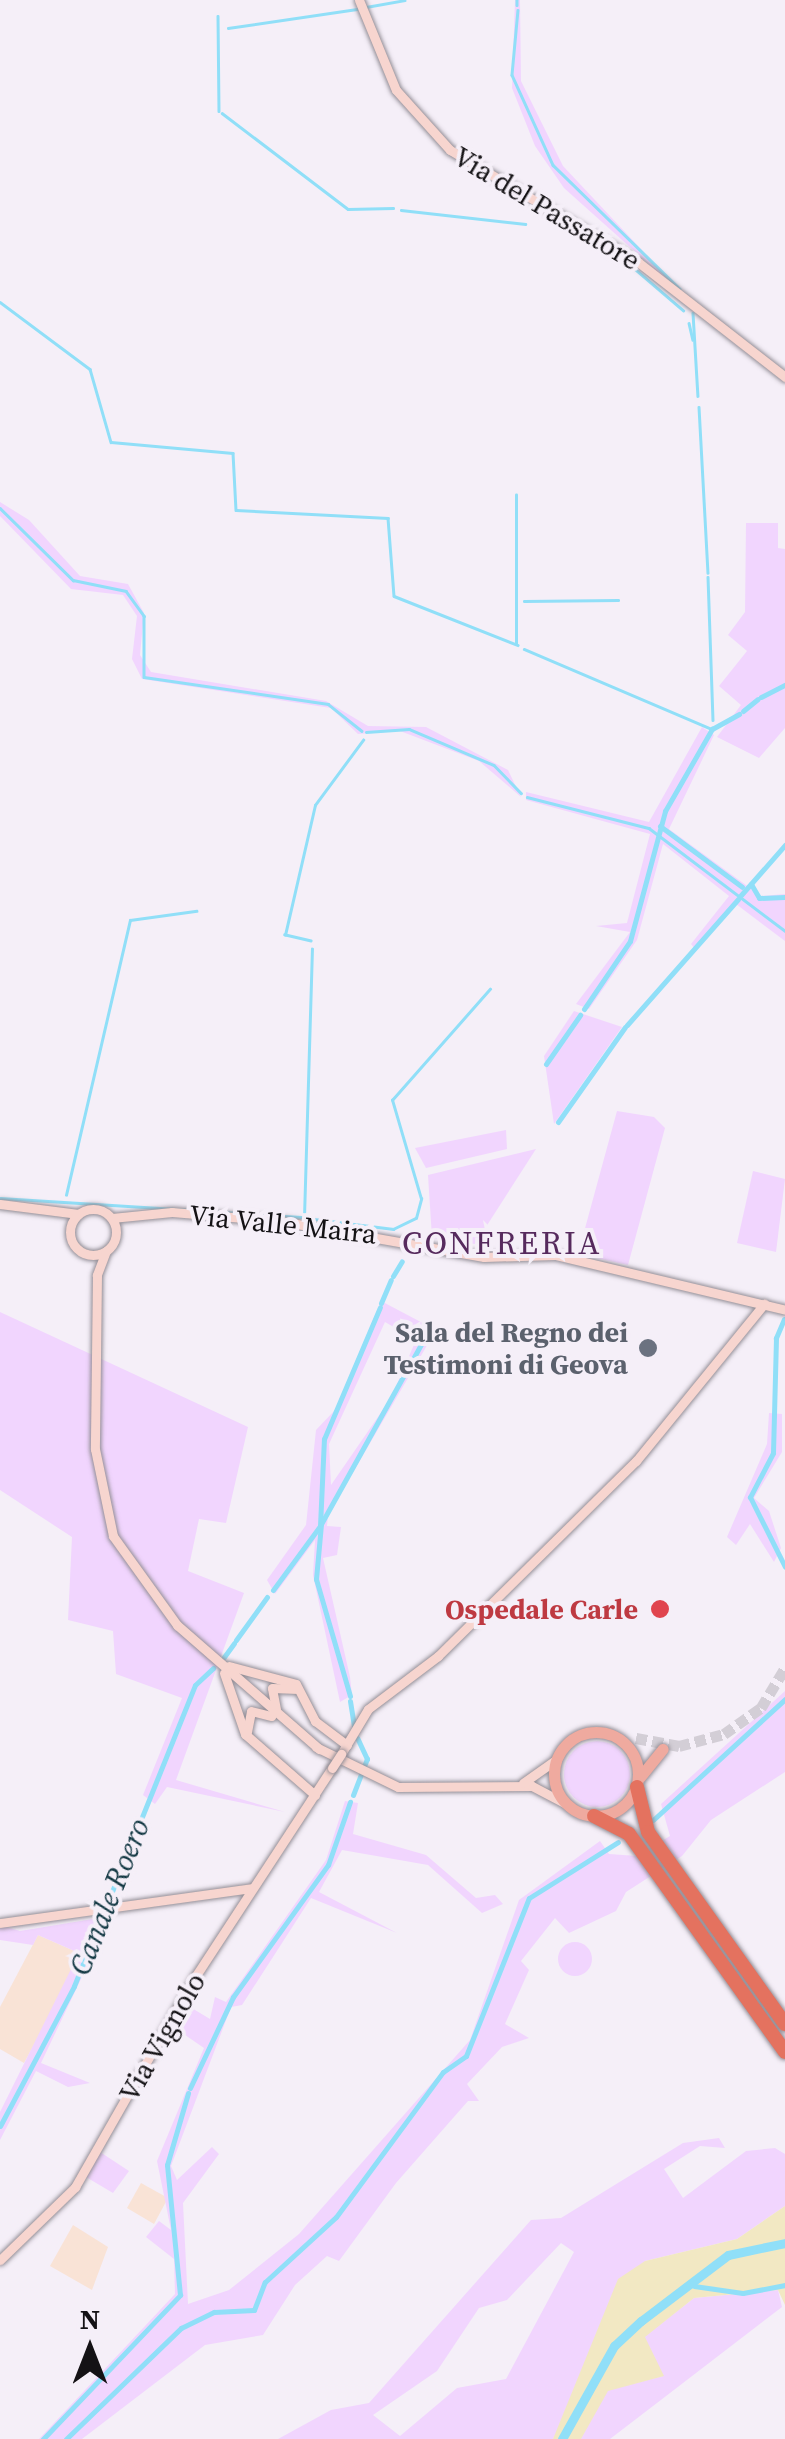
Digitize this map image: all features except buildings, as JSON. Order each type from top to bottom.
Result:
[{"type":"highway","points":[[638,1784],[656,1844],[785,2024]]},
{"type":"highway","points":[[594,1816],[620,1826],[640,1850],[785,2052]]},
{"type":"main road","name":"Via del Passatore","points":[[359,0],[396,90],[450,150],[638,262],[785,376]]},
{"type":"main road","points":[[1,1204],[78,1214],[92,1208],[112,1218],[116,1239]]},
{"type":"main road","points":[[29,1205],[62,1220],[71,1240],[84,1254],[96,1300]]},
{"type":"main road","name":"Via Valle Maira","points":[[112,1218],[131,1220],[172,1212],[280,1220],[484,1258],[555,1255],[785,1310]]},
{"type":"main road","points":[[71,1240],[78,1214]]},
{"type":"main road","points":[[131,1220],[106,1252],[96,1300],[100,1499],[121,1554],[177,1625],[229,1679],[250,1739],[315,1795]]},
{"type":"main road","points":[[84,1254],[106,1252]]},
{"type":"main road","name":"Via Vignolo","points":[[0,2260],[75,2187],[244,1900],[240,1888],[264,1869],[368,1709],[438,1656],[636,1462],[760,1303]]},
{"type":"main road","points":[[177,1625],[233,1669],[298,1689]]},
{"type":"main road","points":[[177,1625],[316,1747]]},
{"type":"main road","points":[[316,1747],[269,1697],[284,1682],[298,1689],[315,1721],[344,1750]]},
{"type":"main road","points":[[250,1739],[247,1716],[259,1710],[316,1747],[398,1787],[540,1788],[594,1816],[620,1809],[663,1750]]},
{"type":"main road","points":[[503,1787],[556,1759],[575,1737],[610,1734],[636,1738]]},
{"type":"main road","points":[[610,1734],[630,1747],[638,1784]]},
{"type":"main road","points":[[556,1759],[555,1784],[568,1805]]},
{"type":"main road","points":[[0,1923],[99,1913],[240,1888]]},
{"type":"shaded area","points":[[515,0],[520,0],[521,81],[563,166],[688,299],[564,188],[535,146],[512,88]]},
{"type":"shaded area","points":[[0,502],[29,520],[80,576],[128,584],[144,613],[140,655],[151,672],[326,701],[368,726],[426,727],[508,770],[521,797],[479,761],[400,731],[358,734],[331,708],[142,679],[132,659],[137,616],[123,595],[71,589],[0,516]]},
{"type":"shaded area","points":[[746,523],[778,523],[778,548],[785,549],[785,728],[759,758],[717,737],[741,705],[719,686],[747,651],[728,635],[745,612]]},
{"type":"shaded area","points":[[702,727],[714,735],[669,829],[761,896],[785,894],[785,941],[736,904],[696,950],[691,944],[729,896],[663,844],[637,940],[589,1009],[576,1004],[630,932],[596,926],[627,923],[650,834],[526,800],[526,792],[649,822]]},
{"type":"shaded area","points":[[574,1011],[622,1027],[554,1124],[544,1056]]},
{"type":"shaded area","points":[[617,1111],[654,1117],[665,1128],[628,1265],[578,1254]]},
{"type":"shaded area","points":[[506,1130],[507,1149],[426,1168],[415,1148]]},
{"type":"shaded area","points":[[536,1149],[475,1244],[432,1238],[428,1175]]},
{"type":"shaded area","points":[[753,1171],[785,1179],[776,1252],[737,1243]]},
{"type":"shaded area","points":[[381,1301],[436,1330],[328,1515],[327,1526],[341,1527],[337,1555],[323,1558],[352,1695],[340,1702],[313,1575],[315,1540],[275,1594],[267,1580],[306,1525],[316,1430],[335,1410]],"holes":[[[385,1322],[416,1340],[391,1398],[331,1485],[329,1444]]]},
{"type":"shaded area","points":[[0,1312],[248,1427],[226,1523],[199,1519],[188,1571],[244,1593],[176,1780],[285,1812],[167,1787],[155,1804],[143,1795],[182,1698],[116,1674],[113,1631],[68,1620],[72,1537],[0,1490]]},
{"type":"shaded area","points":[[769,1413],[782,1414],[782,1452],[754,1498],[769,1511],[781,1548],[774,1562],[750,1524],[736,1545],[727,1537],[767,1444]]},
{"type":"shaded area","points":[[785,1691],[785,1772],[711,1820],[682,1856],[626,1892],[616,1911],[569,1933],[555,1918],[521,1961],[529,1970],[505,2024],[529,2038],[502,2047],[467,2084],[479,2101],[468,2101],[396,2183],[339,2261],[327,2256],[295,2285],[263,2335],[205,2345],[82,2439],[39,2439],[175,2294],[174,2259],[146,2237],[159,2221],[171,2230],[157,2161],[204,2048],[172,2026],[185,2004],[210,2019],[215,1997],[226,2002],[326,1860],[345,1801],[358,1803],[353,1834],[426,1855],[476,1898],[495,1895],[503,1904],[482,1913],[428,1865],[342,1850],[319,1892],[397,1933],[311,1898],[242,2005],[231,2007],[171,2166],[177,2180],[212,2147],[219,2154],[183,2203],[188,2304],[229,2290],[299,2234],[470,2040],[519,1900],[600,1841],[609,1854],[637,1856],[670,1836],[661,1804]]},
{"type":"shaded area","points":[[597,1741],[620,1751],[630,1774],[620,1797],[597,1807],[574,1797],[564,1774],[574,1751]]},
{"type":"shaded area","points":[[111,1916],[41,2063],[90,2083],[68,2087],[36,2071],[0,2140],[0,2112],[79,1953],[38,1935],[33,1945],[0,1940],[0,1925],[20,1931]]},
{"type":"shaded area","points":[[38,1935],[79,1953],[78,1965],[24,2063],[0,2049],[0,2007]]},
{"type":"shaded area","points":[[575,1942],[587,1947],[592,1959],[587,1971],[575,1976],[563,1971],[558,1959],[563,1947]]},
{"type":"shaded area","points":[[719,2138],[725,2148],[700,2146],[664,2169],[683,2198],[746,2151],[775,2148],[785,2154],[785,2206],[737,2239],[645,2261],[553,2439],[278,2439],[331,2410],[369,2403],[531,2220],[561,2218],[683,2143]],"holes":[[[561,2243],[574,2252],[506,2379],[457,2388],[400,2436],[373,2415],[437,2371],[479,2308],[507,2300]]]},
{"type":"shaded area","points":[[100,2152],[129,2171],[113,2193],[86,2177]]},
{"type":"shaded area","points":[[141,2183],[168,2198],[154,2224],[127,2208]]},
{"type":"shaded area","points":[[73,2225],[108,2247],[92,2290],[50,2266]]},
{"type":"shaded area","points":[[778,2290],[782,2307],[610,2439],[580,2439],[608,2390],[663,2376],[644,2337],[694,2298]]},
{"type":"sand","points":[[785,2206],[785,2305],[778,2290],[694,2298],[645,2337],[664,2376],[608,2391],[581,2439],[553,2439],[618,2279],[645,2261],[737,2239]]},
{"type":"waterway","points":[[366,7],[404,0]]},
{"type":"waterway","points":[[517,0],[517,5]]},
{"type":"waterway","points":[[228,28],[357,9]]},
{"type":"waterway","points":[[518,10],[512,75],[553,165],[680,289]]},
{"type":"waterway","points":[[218,16],[219,111]]},
{"type":"waterway","points":[[222,113],[348,209],[393,208]]},
{"type":"waterway","points":[[401,210],[525,224]]},
{"type":"waterway","points":[[588,243],[621,257],[683,310]]},
{"type":"waterway","points":[[0,302],[90,369],[111,442],[233,453],[236,510],[388,518],[394,596],[518,645]]},
{"type":"waterway","points":[[693,313],[698,396]]},
{"type":"waterway","points":[[689,323],[693,340]]},
{"type":"waterway","points":[[699,407],[708,573]]},
{"type":"waterway","points":[[516,495],[516,643]]},
{"type":"waterway","points":[[0,508],[73,580],[126,591],[144,616],[144,677],[328,704],[362,731]]},
{"type":"waterway","points":[[708,577],[713,720]]},
{"type":"waterway","points":[[524,601],[618,600]]},
{"type":"waterway","points":[[524,649],[712,729]]},
{"type":"waterway","points":[[761,697],[785,685]]},
{"type":"waterway","points":[[743,711],[758,699]]},
{"type":"waterway","points":[[584,1009],[630,941],[665,811],[712,729],[739,714]]},
{"type":"waterway","points":[[366,732],[409,729],[494,765],[521,793]]},
{"type":"waterway","points":[[311,941],[285,935],[315,805],[363,740]]},
{"type":"waterway","points":[[527,797],[649,828],[785,931]]},
{"type":"waterway","points":[[660,826],[742,887]]},
{"type":"waterway","points":[[741,895],[785,845]]},
{"type":"waterway","points":[[751,884],[759,898],[785,897]]},
{"type":"waterway","points":[[627,1025],[738,899]]},
{"type":"waterway","points":[[66,1195],[130,920],[196,911]]},
{"type":"waterway","points":[[0,1198],[304,1217],[312,949]]},
{"type":"waterway","points":[[314,1219],[393,1229],[416,1218],[421,1199],[392,1100],[490,989]]},
{"type":"waterway","points":[[546,1064],[580,1015]]},
{"type":"waterway","points":[[558,1122],[625,1027]]},
{"type":"waterway","points":[[393,1276],[402,1261]]},
{"type":"waterway","points":[[381,1303],[391,1280]]},
{"type":"waterway","name":"Canale Roero","points":[[273,1590],[320,1526],[324,1439],[380,1307]]},
{"type":"waterway","points":[[784,1319],[776,1338],[773,1453],[750,1497],[785,1567]]},
{"type":"waterway","points":[[350,1696],[316,1579],[321,1524],[426,1335]]},
{"type":"waterway","name":"Canale Roero","points":[[236,1640],[267,1597]]},
{"type":"waterway","points":[[224,1657],[234,1643]]},
{"type":"waterway","name":"Canale Roero","points":[[0,2126],[74,1986],[195,1685],[213,1668]]},
{"type":"waterway","points":[[653,1820],[785,1699]]},
{"type":"waterway","points":[[350,1701],[354,1727]]},
{"type":"waterway","points":[[353,1795],[367,1759],[357,1738]]},
{"type":"waterway","points":[[190,2088],[233,1997],[328,1865],[350,1802]]},
{"type":"waterway","points":[[66,2439],[181,2328],[214,2312],[254,2310],[265,2282],[336,2217],[443,2072],[466,2056],[529,1898],[618,1842]]},
{"type":"waterway","points":[[43,2439],[180,2295],[167,2165],[188,2093]]},
{"type":"waterway","points":[[562,2439],[614,2346],[641,2321],[728,2255],[785,2243]]},
{"type":"waterway","points":[[694,2286],[743,2293],[785,2285]]},
{"type":"tunnel","points":[[636,1738],[679,1746],[724,1734],[761,1708],[785,1668]]},
{"type":"place","name":"Sala del Regno dei Testimoni di Geova","points":[[648,1348]]},
{"type":"place","name":"Ospedale Carle","points":[[660,1609]]},
{"type":"district","name":"CONFRERIA","points":[[502,1243]]}]
